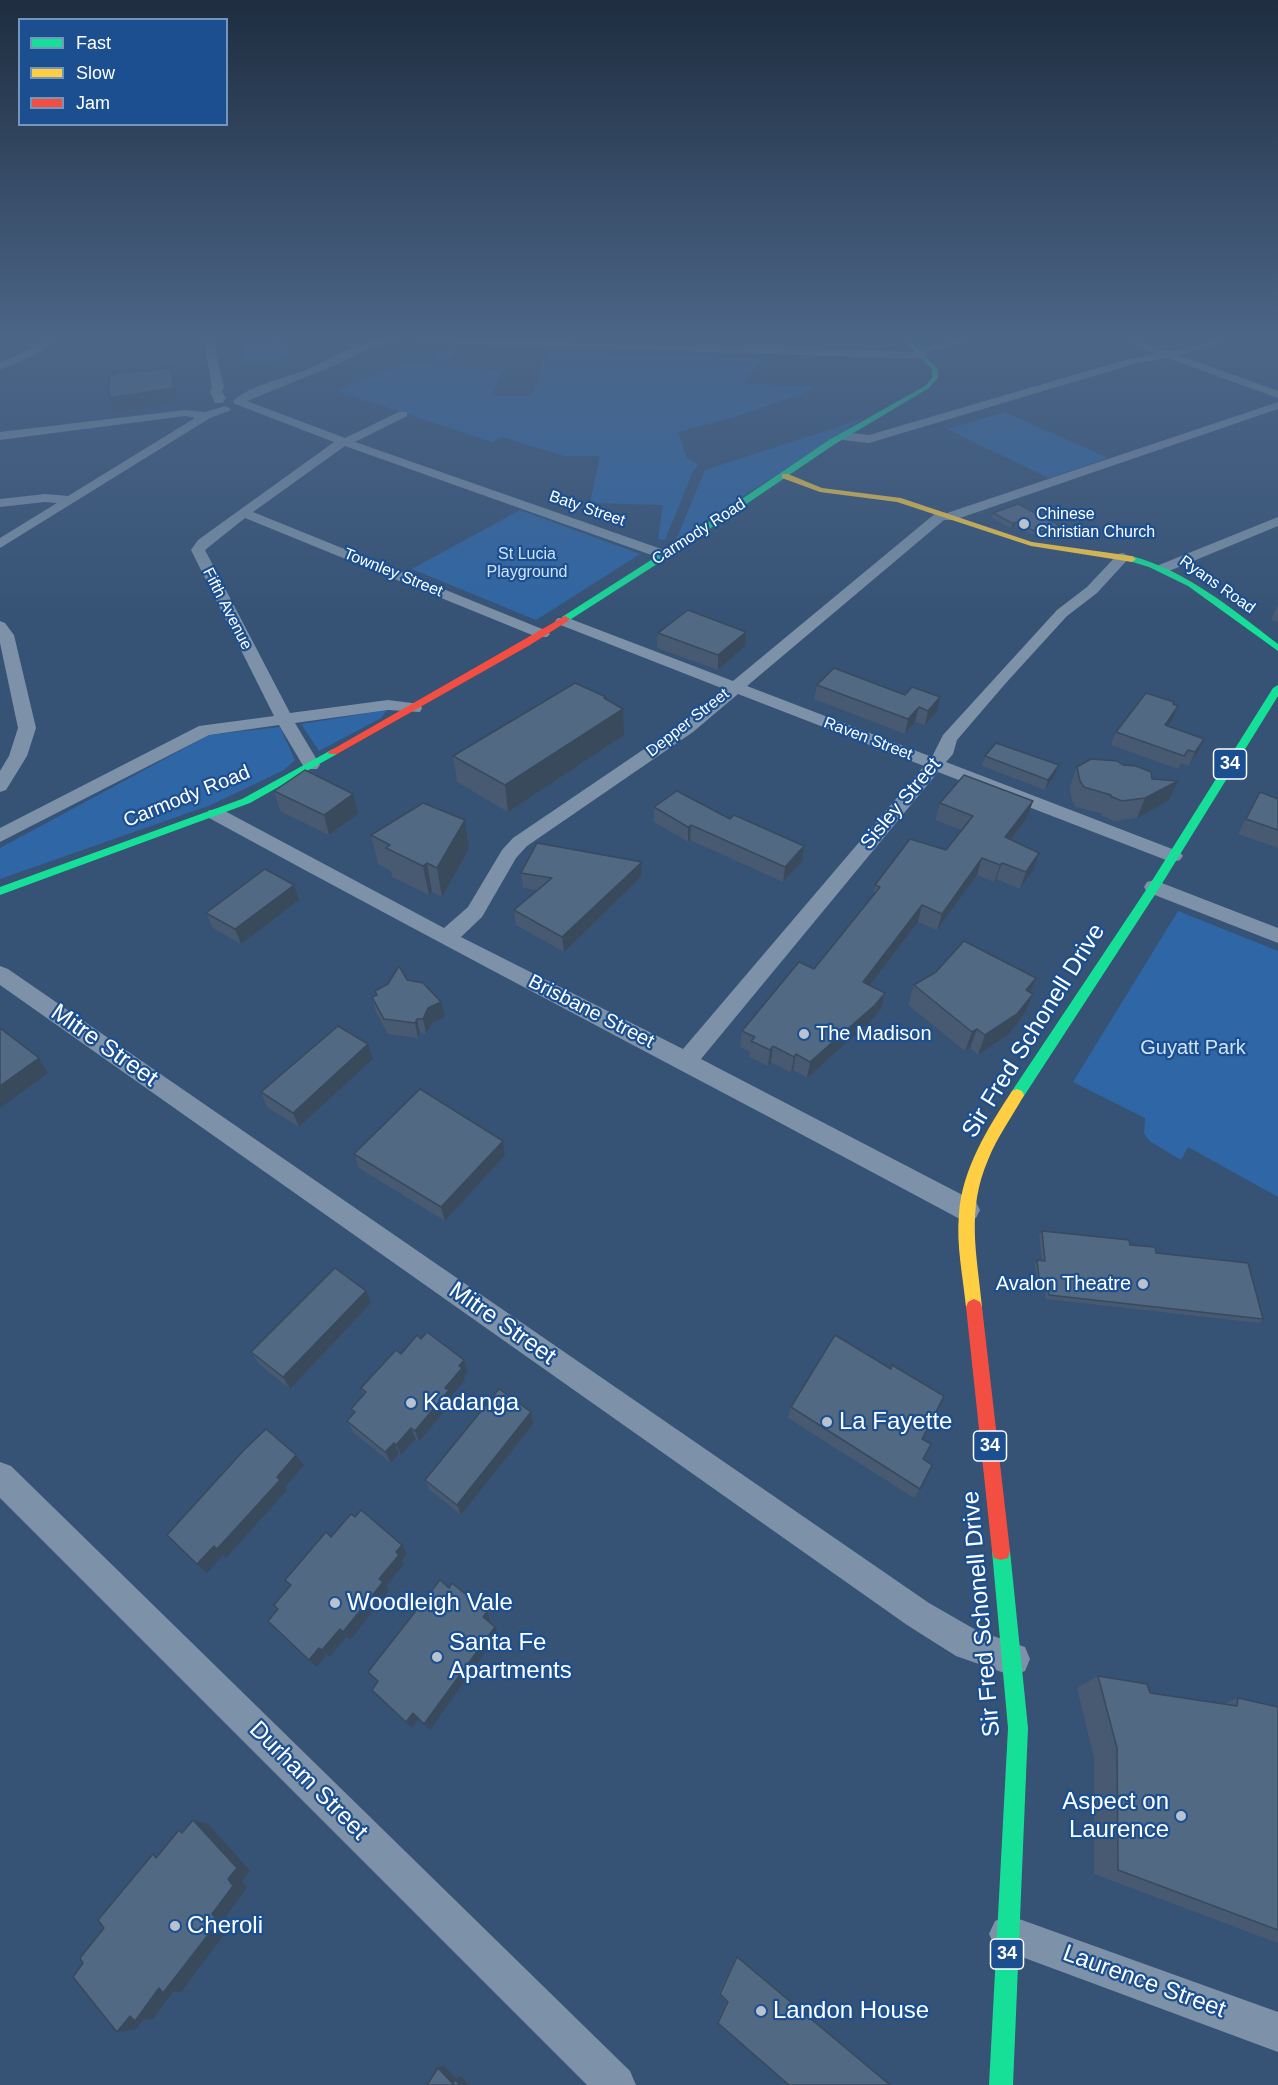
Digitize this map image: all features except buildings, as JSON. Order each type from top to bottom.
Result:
[{"type":"street","points":[[0,544],[176,435]]},
{"type":"street","name":"Baty Street","points":[[329,435],[665,555]]},
{"type":"street","name":"Fifth Avenue","points":[[311,765],[285,721],[198,550],[202,543],[315,459],[357,435]]},
{"type":"street","name":"Carmody Road","points":[[0,891],[216,814],[246,801],[542,634],[785,476],[843,435]]},
{"type":"street","points":[[837,439],[864,439],[879,435]]},
{"type":"street","points":[[837,439],[871,444],[889,442],[911,435]]},
{"type":"street","points":[[945,516],[1187,435]]},
{"type":"street","name":"Ryans Road","points":[[785,476],[822,491],[882,496],[1031,544],[1123,556],[1164,568],[1278,648]]},
{"type":"street","points":[[0,503],[48,498],[70,500]]},
{"type":"street","name":"Townley Street","points":[[244,513],[542,634]]},
{"type":"street","name":"Depper Street","points":[[446,938],[475,912],[509,854],[520,842],[687,728],[945,516]]},
{"type":"street","points":[[1164,568],[1241,538],[1278,520]]},
{"type":"street","name":"Sisley Street","points":[[686,1061],[947,750],[950,739],[999,681],[1062,613],[1092,590],[1123,556]]},
{"type":"street","name":"Raven Street","points":[[563,621],[1173,856]]},
{"type":"street","points":[[0,626],[6,635],[27,728],[18,756],[0,786]]},
{"type":"street","points":[[1256,632],[1278,638]]},
{"type":"street","name":"Sir Fred Schonell Drive","points":[[1000,2085],[1018,1728],[1013,1659],[966,1231],[967,1210],[976,1168],[994,1130],[1154,887],[1278,688]]},
{"type":"street","points":[[0,836],[206,730],[285,721],[388,705],[414,708]]},
{"type":"street","points":[[3,744],[23,742]]},
{"type":"street","name":"Brisbane Street","points":[[216,814],[446,938],[686,1061],[967,1210]]},
{"type":"street","points":[[1154,887],[1278,936]]},
{"type":"street","name":"Mitre Street","points":[[0,974],[918,1614],[968,1644],[1013,1659]]},
{"type":"street","name":"Durham Street","points":[[0,1477],[616,2085]]},
{"type":"street","name":"Laurence Street","points":[[1008,1934],[1278,2032]]},
{"type":"green space","points":[[472,435],[679,435],[687,458],[699,465],[693,471],[665,540],[658,539],[663,505],[590,503],[600,456],[564,456],[502,437],[492,442]]},
{"type":"green space","points":[[812,435],[837,435],[676,540],[705,470]]},
{"type":"green space","points":[[960,435],[1057,435],[1108,458],[1049,478]]},
{"type":"green space","name":"St Lucia Playground","points":[[520,510],[640,554],[536,620],[412,569]]},
{"type":"green space","points":[[387,710],[381,718],[319,751],[301,724]]},
{"type":"green space","points":[[280,727],[295,760],[284,770],[211,805],[0,879],[0,848],[209,735]]},
{"type":"green space","name":"Guyatt Park","points":[[1178,911],[1278,951],[1278,1197],[1188,1147],[1181,1160],[1151,1142],[1144,1134],[1145,1118],[1073,1082]]},
{"type":"traffic: fast","points":[[565,619],[844,435]]},
{"type":"traffic: fast","points":[[1132,559],[1153,565],[1191,584],[1278,648]]},
{"type":"traffic: fast","points":[[1017,1095],[1154,887],[1278,688]]},
{"type":"traffic: fast","points":[[0,891],[246,801],[333,752]]},
{"type":"traffic: fast","points":[[1001,1551],[1018,1728],[1001,2085]]},
{"type":"traffic: slow","points":[[785,476],[820,490],[898,500],[1031,544],[1132,559]]},
{"type":"traffic: slow","points":[[974,1307],[966,1233],[969,1195],[988,1143],[1017,1095]]},
{"type":"traffic: jam","points":[[333,752],[527,643],[565,619]]},
{"type":"traffic: jam","points":[[974,1307],[1001,1551]]},
{"type":"place","name":"Chinese Christian Church","points":[[1024,524]]},
{"type":"place","name":"The Madison","points":[[804,1034]]},
{"type":"place","name":"Avalon Theatre","points":[[1143,1284]]},
{"type":"place","name":"Kadanga","points":[[411,1403]]},
{"type":"place","name":"La Fayette","points":[[827,1422]]},
{"type":"place","name":"Woodleigh Vale","points":[[335,1603]]},
{"type":"place","name":"Santa Fe Apartments","points":[[437,1657]]},
{"type":"place","name":"Aspect on Laurence","points":[[1181,1816]]},
{"type":"place","name":"Cheroli","points":[[175,1926]]},
{"type":"place","name":"Landon House","points":[[761,2011]]}]
